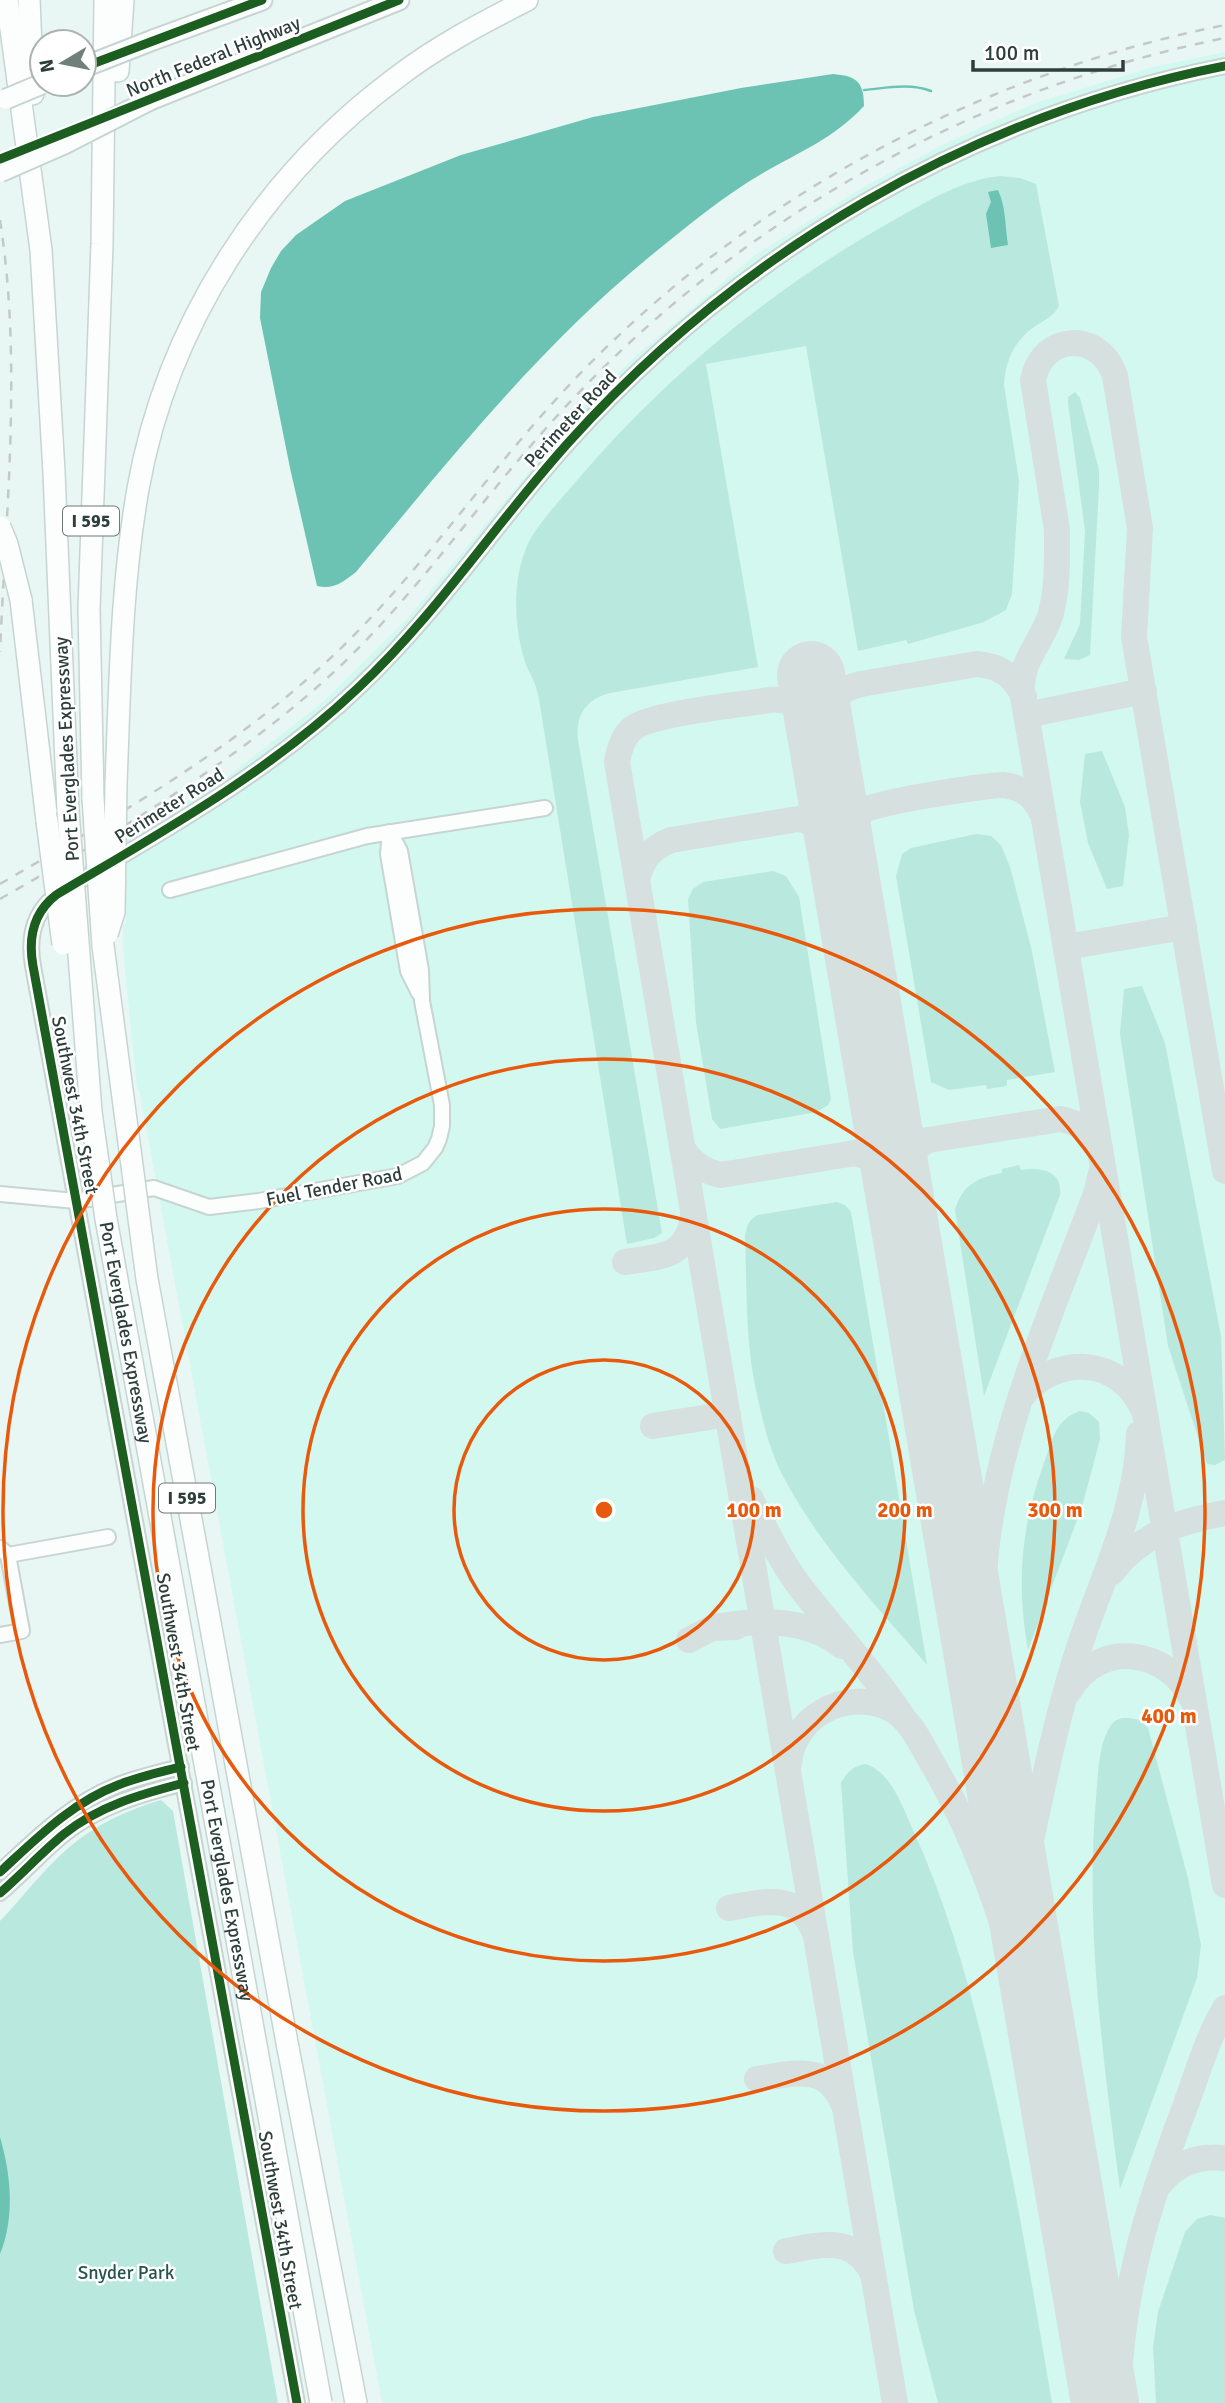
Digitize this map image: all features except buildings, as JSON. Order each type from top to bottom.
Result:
[{"type":"highway","name":"Port Everglades Expressway","points":[[7,0],[41,250],[54,472],[68,811],[91,1112],[125,1328],[321,2403]]},
{"type":"highway","points":[[29,0],[39,163],[41,250]]},
{"type":"highway","name":"Port Everglades Expressway","points":[[105,0],[102,244],[90,550],[89,661],[93,798],[103,946],[147,1279],[356,2403]]},
{"type":"highway","points":[[102,244],[123,0]]},
{"type":"highway","points":[[103,946],[114,912],[116,783],[125,609],[138,487],[157,414],[184,340],[219,272],[261,210],[285,180],[338,125],[397,76],[429,54],[527,0]]},
{"type":"highway","points":[[0,527],[21,600],[67,974],[91,1112]]},
{"type":"main road","name":"North Federal Highway","points":[[98,62],[262,0]]},
{"type":"main road","name":"North Federal Highway","points":[[0,159],[399,0]]},
{"type":"main road","points":[[0,101],[28,90]]},
{"type":"main road","points":[[0,172],[64,144],[150,100]]},
{"type":"street","name":"Perimeter Road","points":[[33,928],[40,912],[56,895],[191,814],[286,748],[332,712],[418,627],[533,484],[599,410],[684,330],[780,255],[881,192],[975,145],[1092,102],[1225,66]]},
{"type":"street","points":[[170,890],[390,832],[545,808]]},
{"type":"street","name":"Fuel Tender Road","points":[[0,1194],[76,1201],[154,1188],[209,1207],[259,1201],[398,1176],[423,1163],[435,1149],[443,1116],[422,1000],[421,970],[400,851],[390,832]]},
{"type":"street","name":"Southwest 34th Street","points":[[33,928],[33,966],[297,2403]]},
{"type":"street","points":[[0,1635],[22,1631],[4,1552],[108,1537]]},
{"type":"street","points":[[0,1872],[55,1822],[85,1801],[118,1785],[181,1767]]},
{"type":"street","points":[[0,1893],[64,1835],[85,1820],[139,1794],[184,1783]]},
{"type":"shaded area","points":[[1225,52],[1225,2403],[382,2403],[137,1089],[124,959],[125,836],[222,781],[323,702],[407,619],[581,409],[639,353],[755,255],[860,189],[948,142],[1035,103],[1153,67]]},
{"type":"shaded area","points":[[833,74],[848,76],[857,81],[862,91],[864,106],[828,136],[748,182],[718,203],[607,293],[494,408],[356,572],[333,586],[317,586],[260,318],[261,292],[271,268],[281,251],[296,235],[345,201],[461,155],[593,117],[741,88]]},
{"type":"shaded area","points":[[998,190],[1004,210],[1008,245],[991,248],[986,214],[991,202],[988,192]]},
{"type":"shaded area","points":[[0,2137],[10,2196],[8,2225],[0,2254]]},
{"type":"green space","points":[[1000,176],[1020,178],[1036,184],[1059,306],[1021,339],[1012,353],[1005,376],[1004,385],[1019,481],[1012,594],[1006,610],[984,622],[908,644],[906,640],[858,651],[806,346],[706,364],[758,667],[610,693],[594,699],[580,716],[578,740],[662,1233],[654,1238],[627,1244],[539,698],[525,662],[519,634],[516,605],[521,562],[535,531],[608,446],[682,372],[722,338],[805,275],[919,206],[958,187]]},
{"type":"green space","points":[[1075,392],[1080,398],[1099,470],[1090,655],[1079,660],[1064,659],[1080,624],[1085,531],[1068,403],[1068,397]]},
{"type":"green space","points":[[1102,751],[1125,807],[1129,835],[1123,886],[1107,889],[1088,843],[1080,802],[1085,754]]},
{"type":"green space","points":[[976,834],[991,836],[1001,845],[1010,867],[1031,947],[1055,1072],[1007,1080],[1007,1086],[987,1089],[986,1085],[949,1090],[931,1082],[896,876],[902,854],[911,848]]},
{"type":"green space","points":[[773,871],[786,876],[799,897],[831,1099],[828,1105],[817,1112],[720,1129],[712,1119],[696,1022],[688,899],[693,889],[703,882]]},
{"type":"green space","points":[[1142,986],[1165,1043],[1221,1336],[1225,1460],[1215,1465],[1207,1464],[1168,1346],[1120,1034],[1124,989]]},
{"type":"green space","points":[[1019,1165],[1021,1170],[1042,1170],[1054,1175],[1058,1180],[1060,1195],[984,1396],[955,1210],[962,1194],[972,1184],[1002,1173],[1002,1169]]},
{"type":"green space","points":[[837,1202],[845,1205],[851,1212],[927,1665],[831,1551],[798,1502],[774,1456],[756,1390],[747,1313],[747,1226],[758,1215]]},
{"type":"green space","points":[[1080,1411],[1089,1413],[1099,1422],[1100,1439],[1082,1507],[1028,1650],[1022,1577],[1031,1508],[1056,1430],[1072,1414]]},
{"type":"green space","points":[[1129,1718],[1140,1720],[1148,1728],[1188,1878],[1201,1945],[1197,1978],[1120,2189],[1094,1945],[1093,1847],[1098,1770],[1103,1741],[1113,1723]]},
{"type":"green space","points":[[865,1764],[882,1774],[900,1801],[937,1888],[966,1977],[1007,2151],[1052,2403],[938,2403],[914,2310],[853,1952],[841,1783],[851,1770]]},
{"type":"green space","name":"Snyder Park","points":[[161,1800],[173,1811],[278,2403],[0,2403],[0,1921],[76,1841],[110,1820]]},
{"type":"green space","points":[[1210,2215],[1225,2218],[1225,2403],[1156,2403],[1153,2347],[1158,2312],[1185,2232],[1197,2219]]},
{"type":"waterway","points":[[864,90],[906,87],[931,91]]},
{"type":"taxiway","points":[[1225,1171],[1134,637],[1140,528],[1115,376],[1108,361],[1097,351],[1072,343],[1059,346],[1048,353],[1038,364],[1033,380],[1057,530],[1057,572],[1051,613],[1028,660],[1022,679],[1022,690],[1225,1885]]},
{"type":"taxiway","points":[[822,735],[825,717],[832,702],[844,691],[861,684],[977,664],[1006,673],[1024,697]]},
{"type":"taxiway","points":[[1026,715],[1144,691]]},
{"type":"taxiway","points":[[822,735],[801,708],[787,701],[769,700],[678,714],[644,723],[633,728],[627,735],[617,762],[895,2403]]},
{"type":"taxiway","points":[[842,853],[847,829],[858,815],[872,807],[907,799],[1003,785],[1027,793],[1042,813]]},
{"type":"taxiway","points":[[637,880],[648,855],[671,840],[798,819],[812,822],[825,831],[842,853]]},
{"type":"taxiway","points":[[1066,947],[1184,927]]},
{"type":"taxiway","points":[[901,1201],[904,1166],[913,1152],[928,1140],[1060,1119],[1084,1128],[1100,1148]]},
{"type":"taxiway","points":[[682,1148],[698,1166],[721,1175],[855,1153],[878,1163],[892,1181],[899,1197]]},
{"type":"taxiway","points":[[990,1727],[983,1595],[993,1504],[1003,1458],[1030,1368],[1097,1191],[1101,1173]]},
{"type":"taxiway","points":[[625,1262],[661,1256],[679,1247],[686,1239],[693,1214]]},
{"type":"taxiway","points":[[1023,1395],[1037,1382],[1053,1373],[1087,1367],[1104,1371],[1119,1379],[1133,1392],[1143,1409]]},
{"type":"taxiway","points":[[653,1426],[728,1414]]},
{"type":"taxiway","points":[[1019,1895],[1066,1689],[1124,1521],[1137,1464],[1139,1434]]},
{"type":"taxiway","points":[[751,1499],[772,1543],[791,1574],[902,1716]]},
{"type":"taxiway","points":[[1112,1572],[1136,1548],[1162,1531],[1192,1520],[1225,1513]]},
{"type":"taxiway","points":[[720,1626],[783,1623],[814,1630],[842,1646]]},
{"type":"taxiway","points":[[689,1640],[712,1628],[736,1627]]},
{"type":"taxiway","points":[[1069,1691],[1082,1674],[1097,1663],[1115,1657],[1132,1656],[1150,1660],[1166,1669],[1181,1682],[1192,1699]]},
{"type":"taxiway","points":[[789,1764],[792,1748],[804,1727],[815,1716],[847,1702],[875,1703],[893,1710],[915,1733],[956,1808],[978,1856],[996,1906],[1027,2008],[1064,2163]]},
{"type":"taxiway","points":[[729,1908],[778,1902],[799,1910],[814,1931]]},
{"type":"taxiway","points":[[1118,2403],[1124,2325],[1138,2252],[1171,2144],[1203,2057],[1225,2008]]},
{"type":"taxiway","points":[[757,2079],[795,2074],[817,2076],[836,2090],[843,2103]]},
{"type":"taxiway","points":[[1157,2187],[1171,2172],[1187,2163],[1205,2158],[1225,2158]]},
{"type":"taxiway","points":[[786,2251],[835,2245],[856,2253],[873,2274]]},
{"type":"runway","points":[[811,675],[1105,2403]]},
{"type":"railway","points":[[0,884],[208,756],[286,697],[323,665],[416,567],[560,395],[628,327],[702,264],[780,208],[863,158],[950,114],[1039,77],[1131,47],[1225,25]]},
{"type":"railway","points":[[0,899],[131,822],[216,766],[257,736],[335,671],[390,615],[515,464],[610,361],[685,294],[766,233],[850,180],[939,133],[1032,94],[1127,62],[1225,38]]},
{"type":"railway","points":[[0,220],[7,273],[11,381],[0,652]]},
{"type":"cycle path","points":[[98,62],[262,0]]},
{"type":"cycle path","points":[[0,159],[399,0]]},
{"type":"cycle path","points":[[297,2403],[33,966],[31,946],[37,918],[56,895],[213,800],[251,775],[324,719],[387,660],[568,443],[635,374],[708,310],[784,253],[866,201],[951,157],[1039,119],[1131,89],[1225,66]]},
{"type":"cycle path","points":[[0,1872],[55,1823],[85,1802],[126,1782],[181,1767]]},
{"type":"cycle path","points":[[0,1893],[77,1824],[106,1808],[184,1783]]}]
